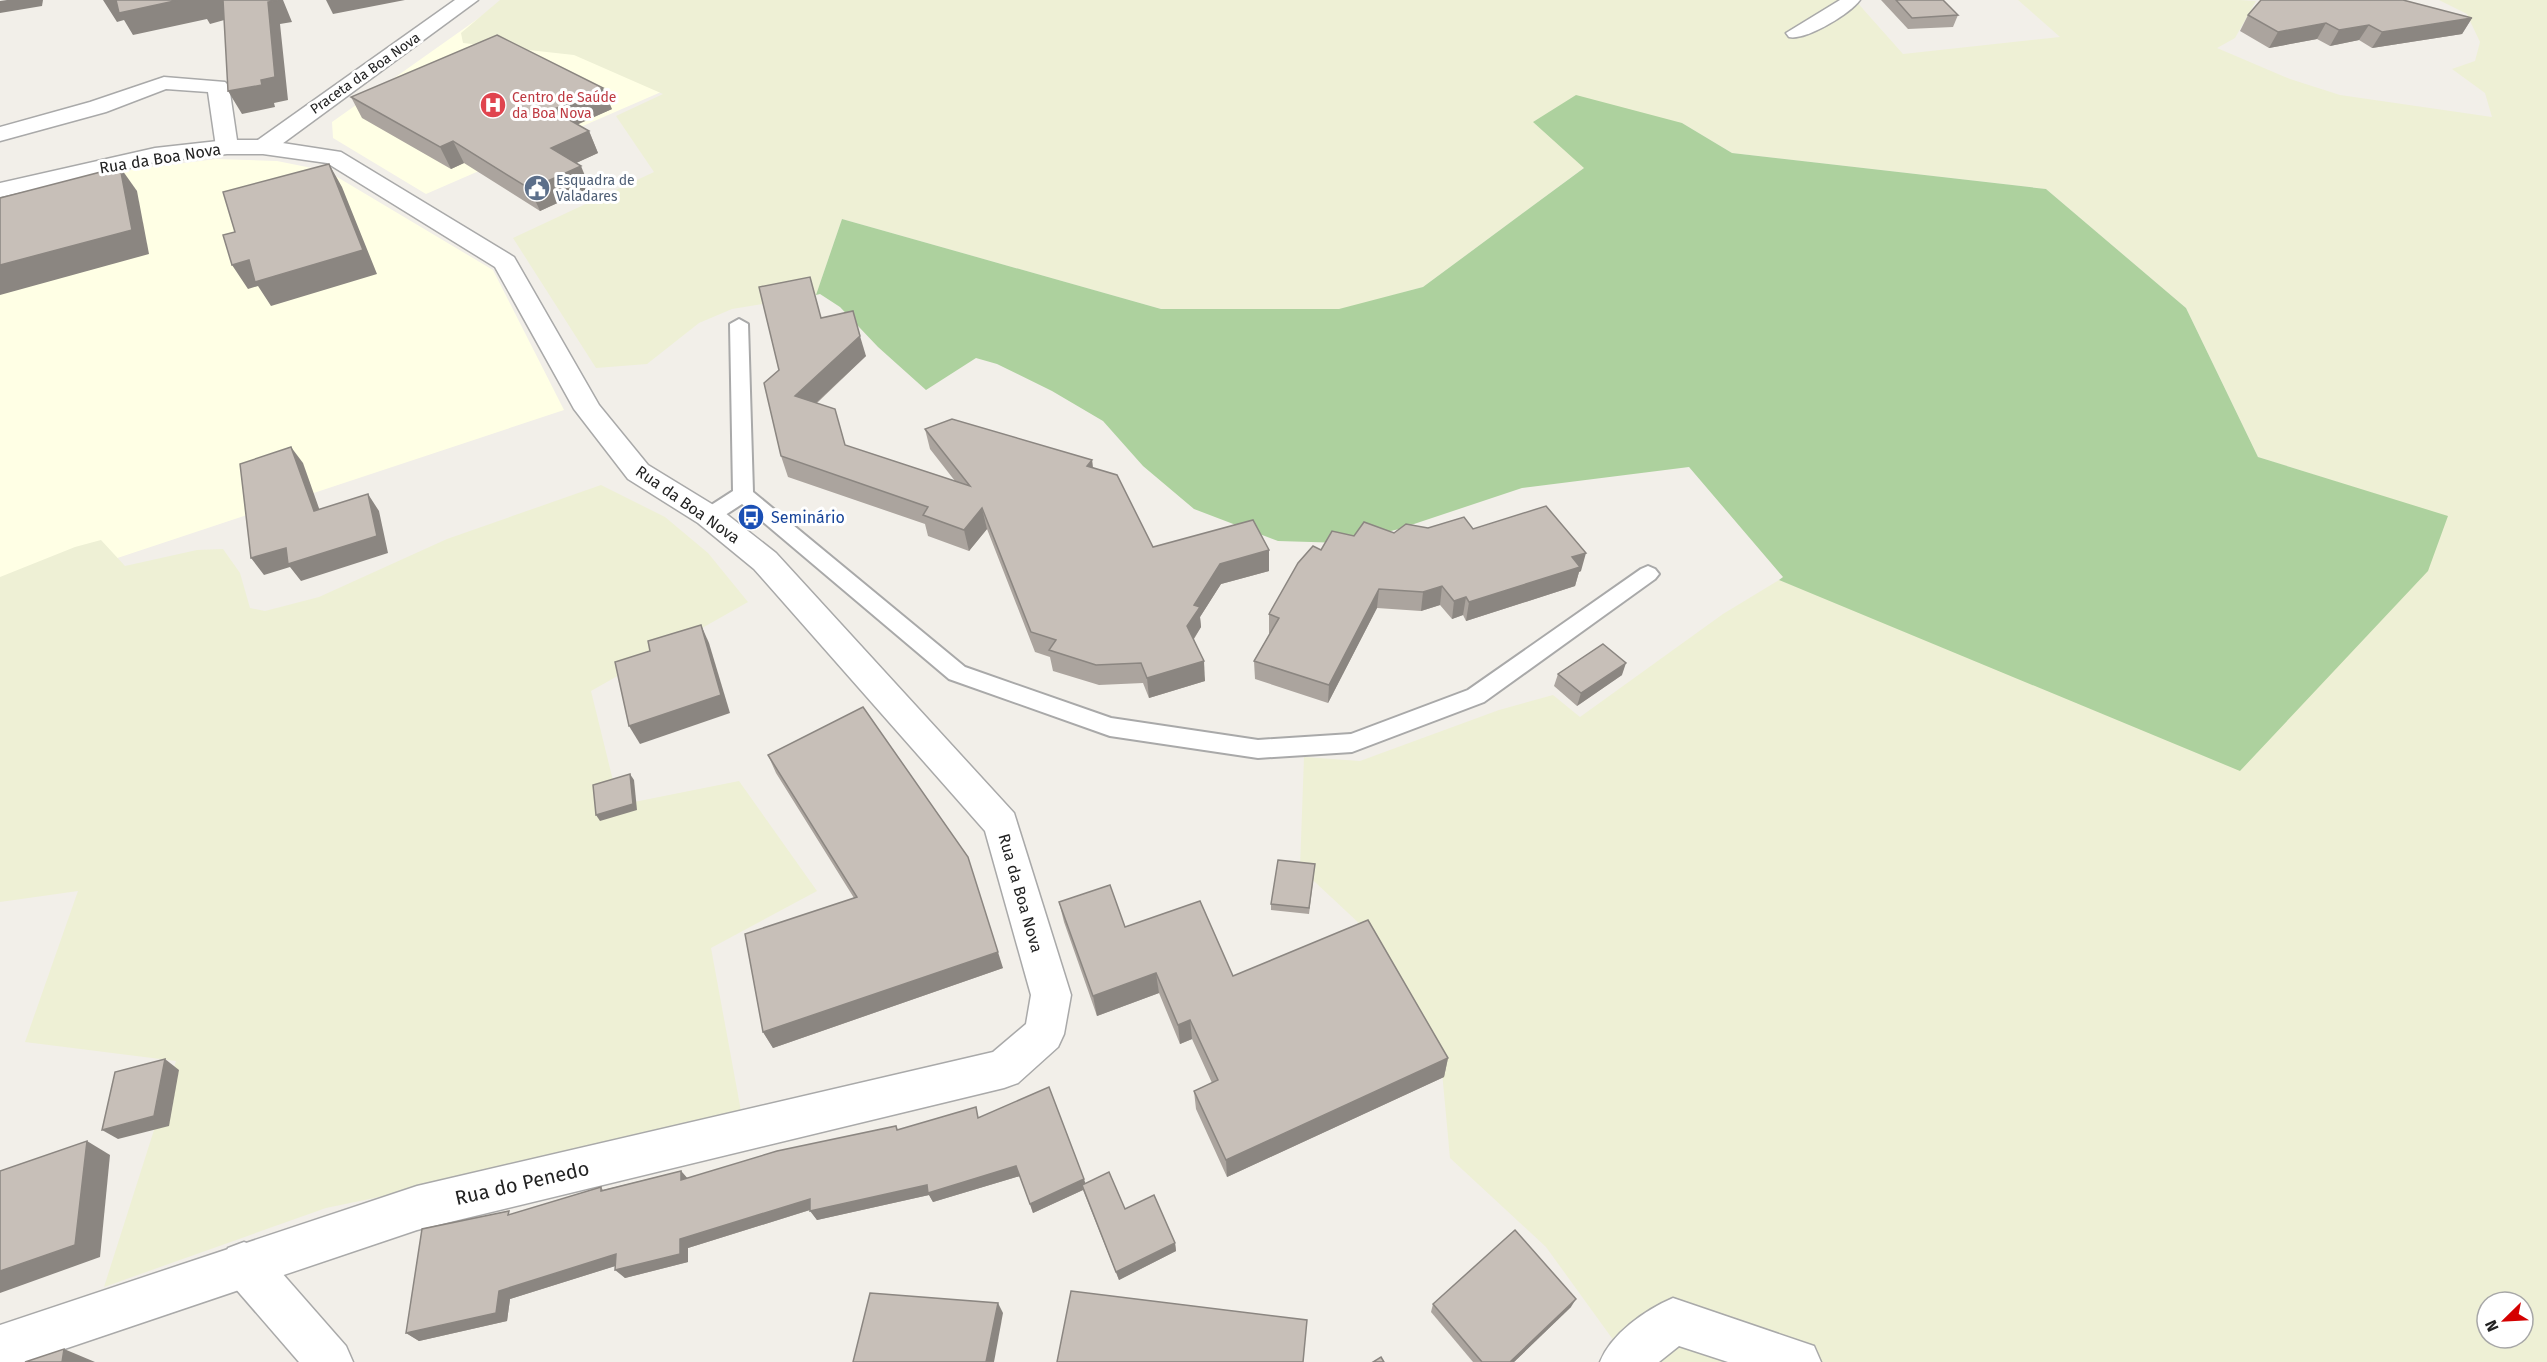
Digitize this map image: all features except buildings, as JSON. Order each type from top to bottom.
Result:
[{"type":"street","name":"Praceta da Boa Nova","points":[[262,147],[468,0]]},
{"type":"street","points":[[1796,33],[1846,5],[1850,0]]},
{"type":"street","points":[[0,134],[98,107],[164,83],[218,86],[227,147]]},
{"type":"street","name":"Rua da Boa Nova","points":[[0,190],[155,155],[227,147],[262,147],[333,157],[505,262],[588,409],[638,472],[709,516],[765,561],[1001,824],[1050,995],[1044,1034]]},
{"type":"street","name":"Rua do Penedo","points":[[0,1348],[244,1264],[417,1208],[1004,1069],[1044,1034]]},
{"type":"street","points":[[244,1264],[330,1362]]},
{"type":"street","points":[[1623,1362],[1673,1321],[1798,1362]]},
{"type":"lane","points":[[739,324],[743,494],[957,673],[1110,727],[1258,749],[1352,743],[1476,696],[1648,574]]},
{"type":"lane","points":[[709,516],[743,494]]},
{"type":"shaded area","points":[[500,0],[1855,0],[1903,54],[2060,37],[2018,0],[2239,0],[2256,1],[2235,38],[2217,48],[2290,79],[2340,95],[2492,117],[2485,93],[2452,69],[2475,61],[2480,42],[2467,14],[2439,0],[2547,0],[2547,1362],[1614,1362],[1622,1352],[1546,1247],[1450,1158],[1441,1061],[1362,926],[1300,868],[1304,757],[1360,761],[1499,710],[1553,695],[1580,717],[1723,614],[1779,580],[1843,605],[2448,517],[2258,457],[2186,308],[2046,189],[1732,153],[1682,123],[1585,167],[1423,287],[1339,310],[1161,309],[842,219],[816,295],[732,309],[699,323],[647,364],[596,368],[513,238],[654,172],[616,116],[663,94],[574,55],[463,43],[461,33]]},
{"type":"shaded area","name":"Centro de Saúde da Boa Nova","points":[[503,1],[668,89],[426,194],[333,138],[332,122]]},
{"type":"shaded area","points":[[216,159],[277,161],[327,171],[493,270],[564,410],[0,597],[0,199],[136,169]]},
{"type":"shaded area","points":[[601,485],[665,517],[708,553],[748,602],[591,691],[619,805],[739,781],[817,891],[711,948],[743,1122],[326,1208],[104,1287],[176,1061],[25,1042],[78,891],[0,902],[0,577],[75,547],[101,540],[125,566],[197,550],[223,549],[240,573],[250,608],[265,611],[319,597],[447,539]]},
{"type":"green space","points":[[1576,95],[1682,123],[1732,153],[2046,189],[2186,308],[2258,457],[2448,516],[2428,571],[2240,771],[1779,580],[1783,577],[1689,467],[1522,488],[1399,529],[1344,543],[1278,541],[1194,509],[1143,466],[1103,421],[1052,391],[997,364],[976,358],[926,390],[878,347],[840,307],[820,294],[816,295],[842,219],[1161,309],[1339,309],[1423,287],[1584,168],[1533,122]]},
{"type":"place","name":"Centro de Saúde da Boa Nova","points":[[493,105]]},
{"type":"place","name":"Esquadra de Valadares","points":[[537,188]]},
{"type":"place","name":"Seminário","points":[[751,517]]}]
